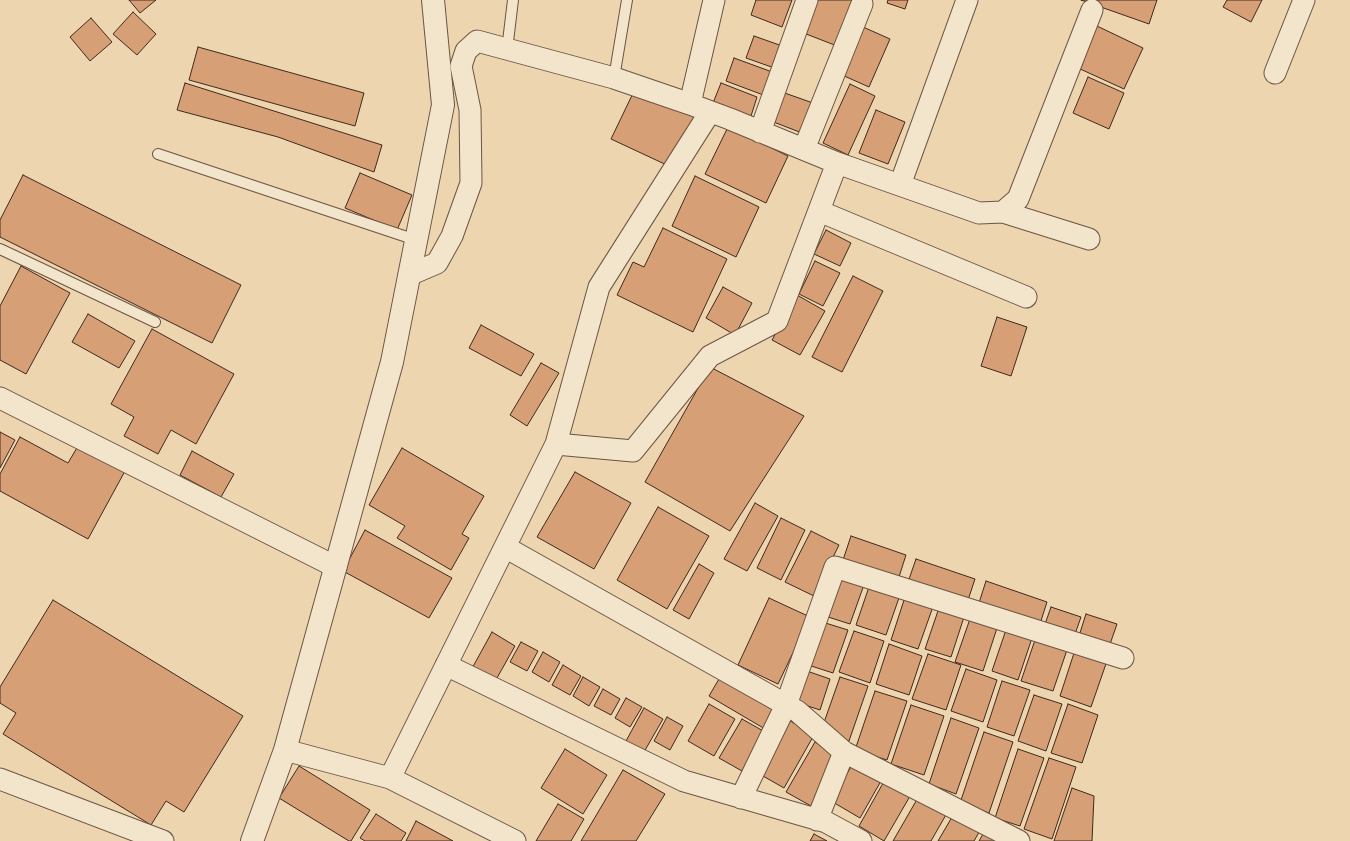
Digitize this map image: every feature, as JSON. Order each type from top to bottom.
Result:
[{"type":"street","points":[[690,104],[714,0]]},
{"type":"street","points":[[760,132],[807,0]]},
{"type":"street","points":[[900,185],[967,0]]},
{"type":"street","points":[[1275,73],[1304,0]]},
{"type":"street","points":[[252,841],[286,750],[392,362],[443,105],[429,2]]},
{"type":"street","points":[[804,150],[862,4]]},
{"type":"street","points":[[1003,212],[1018,199],[1092,10]]},
{"type":"street","points":[[409,275],[437,263],[452,236],[471,183],[470,110],[461,66],[466,50],[477,41],[614,78],[690,104],[837,163],[979,213],[1003,212],[1089,239]]},
{"type":"street","points":[[390,778],[556,444],[599,287],[710,112]]},
{"type":"street","points":[[556,444],[633,451],[710,356],[777,321],[837,163]]},
{"type":"street","points":[[819,211],[1026,298]]},
{"type":"street","points":[[0,398],[336,567]]},
{"type":"street","points":[[505,547],[797,711],[844,752],[1019,841]]},
{"type":"street","points":[[741,798],[786,705],[835,567],[1123,658]]},
{"type":"street","points":[[446,665],[684,781],[826,822],[861,841]]},
{"type":"street","points":[[286,750],[390,778],[515,841]]},
{"type":"street","points":[[817,820],[844,752]]},
{"type":"street","points":[[0,779],[163,841]]},
{"type":"lane","points":[[507,50],[513,0]]},
{"type":"lane","points":[[614,78],[627,0]]},
{"type":"lane","points":[[158,154],[416,240]]},
{"type":"lane","points":[[0,249],[155,322]]},
{"type":"building","points":[[129,0],[156,0],[140,13]]},
{"type":"building","points":[[756,0],[792,0],[782,27],[751,15]]},
{"type":"building","points":[[813,0],[854,0],[837,46],[801,32]]},
{"type":"building","points":[[888,0],[908,0],[905,9],[887,3]]},
{"type":"building","points":[[1081,0],[1157,0],[1149,24]]},
{"type":"building","points":[[1227,0],[1262,0],[1251,22],[1223,7]]},
{"type":"building","points":[[133,12],[156,34],[137,55],[113,34]]},
{"type":"building","points":[[91,18],[112,42],[90,61],[70,37]]},
{"type":"building","points":[[1097,26],[1143,48],[1124,89],[1078,68]]},
{"type":"building","points":[[863,27],[890,39],[869,87],[842,75]]},
{"type":"building","points":[[754,36],[788,48],[780,70],[746,58]]},
{"type":"building","points":[[198,47],[364,93],[355,126],[189,80]]},
{"type":"building","points":[[734,58],[775,73],[766,96],[726,81]]},
{"type":"building","points":[[1088,77],[1124,93],[1109,129],[1073,113]]},
{"type":"building","points":[[185,83],[382,145],[374,172],[278,137],[177,110]]},
{"type":"building","points":[[721,83],[757,97],[751,116],[713,103]]},
{"type":"building","points":[[850,84],[875,96],[848,155],[823,143]]},
{"type":"building","points":[[636,87],[696,115],[671,167],[611,139]]},
{"type":"building","points":[[779,91],[813,103],[802,133],[771,121]]},
{"type":"building","points":[[876,110],[905,122],[888,164],[859,153]]},
{"type":"building","points":[[728,127],[788,156],[766,203],[705,174]]},
{"type":"building","points":[[360,173],[412,195],[397,230],[345,208]]},
{"type":"building","points":[[23,175],[241,285],[212,343],[0,237],[0,220]]},
{"type":"building","points":[[695,176],[759,207],[736,257],[672,226]]},
{"type":"building","points":[[663,228],[727,259],[693,332],[617,295],[633,262],[644,267]]},
{"type":"building","points":[[826,230],[851,243],[840,266],[814,254]]},
{"type":"building","points":[[815,261],[840,273],[823,306],[799,294]]},
{"type":"building","points":[[21,266],[70,293],[26,374],[0,360],[0,306]]},
{"type":"building","points":[[853,276],[883,291],[842,372],[812,357]]},
{"type":"building","points":[[723,287],[752,303],[735,335],[706,318]]},
{"type":"building","points":[[797,295],[825,311],[800,355],[772,340]]},
{"type":"building","points":[[88,314],[135,341],[119,368],[72,342]]},
{"type":"building","points":[[997,317],[1027,327],[1011,376],[981,366]]},
{"type":"building","points":[[481,325],[534,354],[521,376],[469,348]]},
{"type":"building","points":[[152,329],[234,374],[196,444],[171,430],[158,454],[124,436],[134,417],[111,404]]},
{"type":"building","points":[[541,363],[559,373],[527,426],[510,415]]},
{"type":"building","points":[[710,367],[804,416],[730,531],[645,482]]},
{"type":"building","points":[[0,432],[15,440],[0,468]]},
{"type":"building","points":[[20,437],[68,463],[78,446],[125,471],[88,539],[0,491],[0,474]]},
{"type":"building","points":[[402,448],[484,496],[462,534],[469,538],[451,570],[397,538],[405,526],[369,505]]},
{"type":"building","points":[[192,451],[234,474],[221,497],[180,475]]},
{"type":"building","points":[[575,472],[631,503],[594,569],[537,537]]},
{"type":"building","points":[[755,503],[778,516],[747,571],[724,559]]},
{"type":"building","points":[[658,507],[709,536],[667,609],[617,580]]},
{"type":"building","points":[[781,518],[805,530],[781,580],[757,568]]},
{"type":"building","points":[[365,530],[452,578],[429,618],[343,571]]},
{"type":"building","points":[[811,531],[839,545],[814,596],[785,582]]},
{"type":"building","points":[[851,536],[906,555],[897,583],[842,563]]},
{"type":"building","points":[[916,559],[975,579],[967,603],[908,582]]},
{"type":"building","points":[[699,564],[714,573],[689,619],[673,610]]},
{"type":"building","points":[[840,573],[865,582],[850,624],[825,616]]},
{"type":"building","points":[[986,581],[1047,602],[1039,627],[978,606]]},
{"type":"building","points":[[870,584],[900,595],[886,635],[856,625]]},
{"type":"building","points":[[907,591],[935,601],[918,649],[891,640]]},
{"type":"building","points":[[769,598],[810,617],[778,684],[738,665]]},
{"type":"building","points":[[53,600],[243,716],[184,812],[166,801],[151,825],[3,734],[16,713],[0,703],[0,687]]},
{"type":"building","points":[[940,605],[965,614],[951,657],[925,649]]},
{"type":"building","points":[[1051,607],[1081,617],[1074,637],[1044,627]]},
{"type":"building","points":[[1086,614],[1117,624],[1108,650],[1078,639]]},
{"type":"building","points":[[971,616],[998,625],[983,671],[955,662]]},
{"type":"building","points":[[819,621],[848,630],[833,673],[805,664]]},
{"type":"building","points":[[1008,624],[1034,632],[1018,680],[992,671]]},
{"type":"building","points":[[854,631],[884,641],[870,683],[839,672]]},
{"type":"building","points":[[492,632],[515,646],[493,685],[470,672]]},
{"type":"building","points":[[1036,637],[1068,647],[1053,691],[1021,681]]},
{"type":"building","points":[[521,642],[538,651],[527,671],[510,662]]},
{"type":"building","points":[[889,644],[922,656],[909,695],[876,684]]},
{"type":"building","points":[[1076,647],[1108,658],[1091,707],[1060,696]]},
{"type":"building","points":[[543,652],[560,662],[549,682],[532,672]]},
{"type":"building","points":[[928,654],[961,665],[946,710],[912,699]]},
{"type":"building","points":[[563,665],[581,676],[570,695],[552,685]]},
{"type":"building","points":[[801,669],[830,679],[820,710],[790,700]]},
{"type":"building","points":[[966,669],[997,680],[983,722],[951,711]]},
{"type":"building","points":[[583,677],[600,687],[589,706],[573,696]]},
{"type":"building","points":[[840,677],[868,686],[849,741],[821,731]]},
{"type":"building","points":[[719,679],[775,711],[765,729],[709,696]]},
{"type":"building","points":[[1002,681],[1030,690],[1014,736],[987,727]]},
{"type":"building","points":[[603,689],[620,699],[611,715],[594,706]]},
{"type":"building","points":[[875,691],[907,701],[887,760],[855,750]]},
{"type":"building","points":[[1034,695],[1062,704],[1046,751],[1018,741]]},
{"type":"building","points":[[626,698],[642,707],[630,727],[615,718]]},
{"type":"building","points":[[709,704],[735,719],[714,756],[688,741]]},
{"type":"building","points":[[1068,704],[1098,715],[1082,763],[1051,753]]},
{"type":"building","points":[[911,705],[944,716],[924,775],[891,764]]},
{"type":"building","points":[[644,708],[663,719],[644,752],[626,741]]},
{"type":"building","points":[[667,717],[683,726],[670,750],[654,741]]},
{"type":"building","points":[[951,718],[979,728],[956,794],[929,784]]},
{"type":"building","points":[[742,719],[765,732],[742,771],[719,758]]},
{"type":"building","points":[[787,719],[814,735],[784,788],[756,772]]},
{"type":"building","points":[[984,732],[1013,742],[989,813],[960,803]]},
{"type":"building","points":[[815,742],[839,756],[811,806],[786,792]]},
{"type":"building","points":[[565,749],[607,775],[583,814],[541,788]]},
{"type":"building","points":[[1018,749],[1044,758],[1020,826],[995,818]]},
{"type":"building","points":[[1049,758],[1076,767],[1052,839],[1024,829]]},
{"type":"building","points":[[852,765],[881,781],[860,818],[831,801]]},
{"type":"building","points":[[299,766],[370,810],[351,841],[279,798]]},
{"type":"building","points":[[623,770],[665,794],[636,841],[581,841]]},
{"type":"building","points":[[887,776],[913,791],[884,841],[859,826]]},
{"type":"building","points":[[1072,788],[1094,796],[1092,841],[1054,841]]},
{"type":"building","points":[[919,796],[947,813],[931,841],[893,841]]},
{"type":"building","points":[[558,804],[584,819],[571,841],[536,841]]},
{"type":"building","points":[[955,812],[982,827],[974,841],[938,841]]},
{"type":"building","points":[[376,814],[406,833],[401,841],[365,841],[360,838]]},
{"type":"building","points":[[416,821],[453,841],[406,841]]},
{"type":"building","points":[[986,829],[1006,841],[979,841]]},
{"type":"building","points":[[814,834],[827,841],[810,841]]}]
